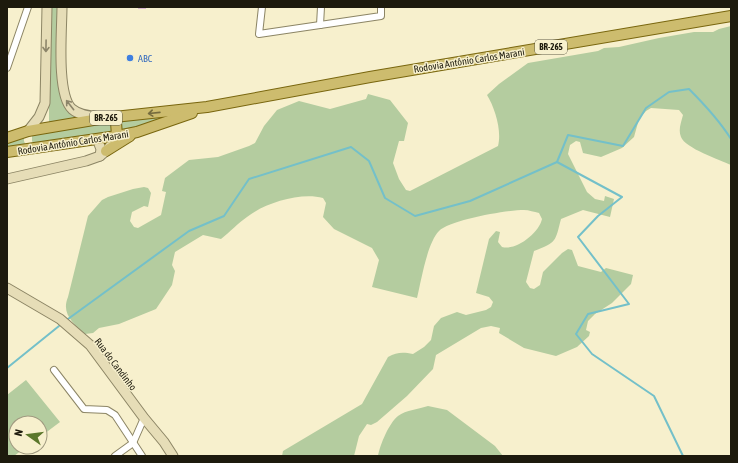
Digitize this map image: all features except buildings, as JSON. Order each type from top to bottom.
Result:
[{"type":"main road","name":"Rodovia Antônio Carlos Marani","points":[[7,138],[28,131],[105,118],[207,107],[370,76],[731,16]]},
{"type":"main road","name":"Rodovia Antônio Carlos Marani","points":[[7,152],[97,140],[137,132],[207,107]]},
{"type":"main road","points":[[105,118],[112,118],[116,122],[118,136]]},
{"type":"main road","points":[[28,131],[26,139],[32,148]]},
{"type":"main road","points":[[103,154],[137,132]]},
{"type":"street","points":[[7,68],[28,7]]},
{"type":"street","points":[[28,131],[39,117],[45,103],[47,7]]},
{"type":"street","points":[[62,7],[62,82],[66,101],[78,113],[105,118]]},
{"type":"street","points":[[262,7],[258,34],[380,16],[381,7]]},
{"type":"street","points":[[320,25],[321,7]]},
{"type":"street","points":[[7,179],[86,161],[103,154],[118,136]]},
{"type":"street","points":[[97,140],[103,154]]},
{"type":"street","name":"Rua do Candinho","points":[[7,288],[60,319],[90,346],[164,442],[173,456]]},
{"type":"street","points":[[54,370],[84,409],[107,410],[115,415],[142,456]]},
{"type":"street","points":[[115,456],[133,443],[144,418]]},
{"type":"green space","points":[[49,7],[60,7],[60,54],[71,112],[75,118],[49,122]]},
{"type":"green space","points":[[731,26],[731,165],[711,157],[684,141],[680,132],[683,115],[679,110],[651,108],[646,111],[639,119],[634,137],[622,148],[601,157],[583,153],[580,142],[576,141],[570,145],[568,154],[587,192],[595,199],[604,201],[605,196],[614,199],[610,217],[583,210],[561,219],[554,240],[534,251],[526,282],[530,288],[534,289],[540,285],[543,272],[568,249],[572,250],[578,266],[601,272],[606,268],[633,275],[631,284],[612,303],[595,314],[588,321],[586,330],[590,332],[589,336],[577,347],[556,356],[524,348],[499,333],[500,328],[491,326],[481,328],[436,355],[433,369],[407,396],[377,422],[371,425],[367,424],[359,436],[354,456],[282,456],[283,451],[362,404],[388,357],[400,353],[413,354],[424,347],[431,340],[434,326],[441,318],[457,312],[466,315],[486,310],[491,307],[493,302],[489,297],[476,293],[489,239],[496,231],[500,232],[498,242],[502,247],[508,248],[520,244],[532,235],[540,224],[542,219],[539,213],[524,210],[493,214],[455,223],[439,231],[431,244],[428,253],[417,298],[372,287],[379,260],[372,248],[334,229],[323,217],[326,203],[323,198],[304,196],[283,200],[254,212],[221,239],[203,235],[175,252],[172,265],[175,271],[172,285],[156,309],[119,324],[99,328],[93,333],[85,334],[69,318],[66,303],[88,216],[102,200],[133,189],[144,187],[148,188],[151,193],[148,207],[144,206],[132,212],[130,221],[134,227],[138,228],[161,215],[166,192],[162,191],[165,178],[189,160],[218,157],[255,143],[264,126],[277,110],[299,101],[330,109],[366,99],[368,94],[390,100],[408,123],[404,141],[399,141],[393,163],[399,179],[406,190],[410,191],[498,146],[499,134],[497,120],[493,106],[487,95],[499,84],[528,63],[694,32],[713,32]]},
{"type":"green space","points":[[193,112],[119,134],[122,126],[120,120]]},
{"type":"green space","points":[[109,122],[112,123],[112,131],[110,133],[33,143],[32,141],[32,135]]},
{"type":"green space","points":[[24,134],[26,146],[7,148],[7,138]]},
{"type":"green space","points":[[26,380],[60,422],[48,431],[48,415],[8,415],[8,455],[15,455],[14,456],[7,456],[7,395]]},
{"type":"green space","points":[[428,406],[447,410],[495,446],[503,456],[378,456],[385,434],[398,416],[405,412]]},
{"type":"waterway","points":[[557,162],[568,135],[623,146],[646,108],[669,92],[689,89],[712,113],[731,139]]},
{"type":"waterway","points":[[68,319],[189,231],[224,216],[249,179],[351,147],[369,161],[385,198],[415,216],[470,201],[557,162],[622,197],[598,216],[578,237],[629,304],[588,314],[576,334],[592,354],[654,396],[683,456]]},
{"type":"waterway","points":[[7,368],[59,326]]},
{"type":"place","name":"ABC","points":[[130,58]]}]
